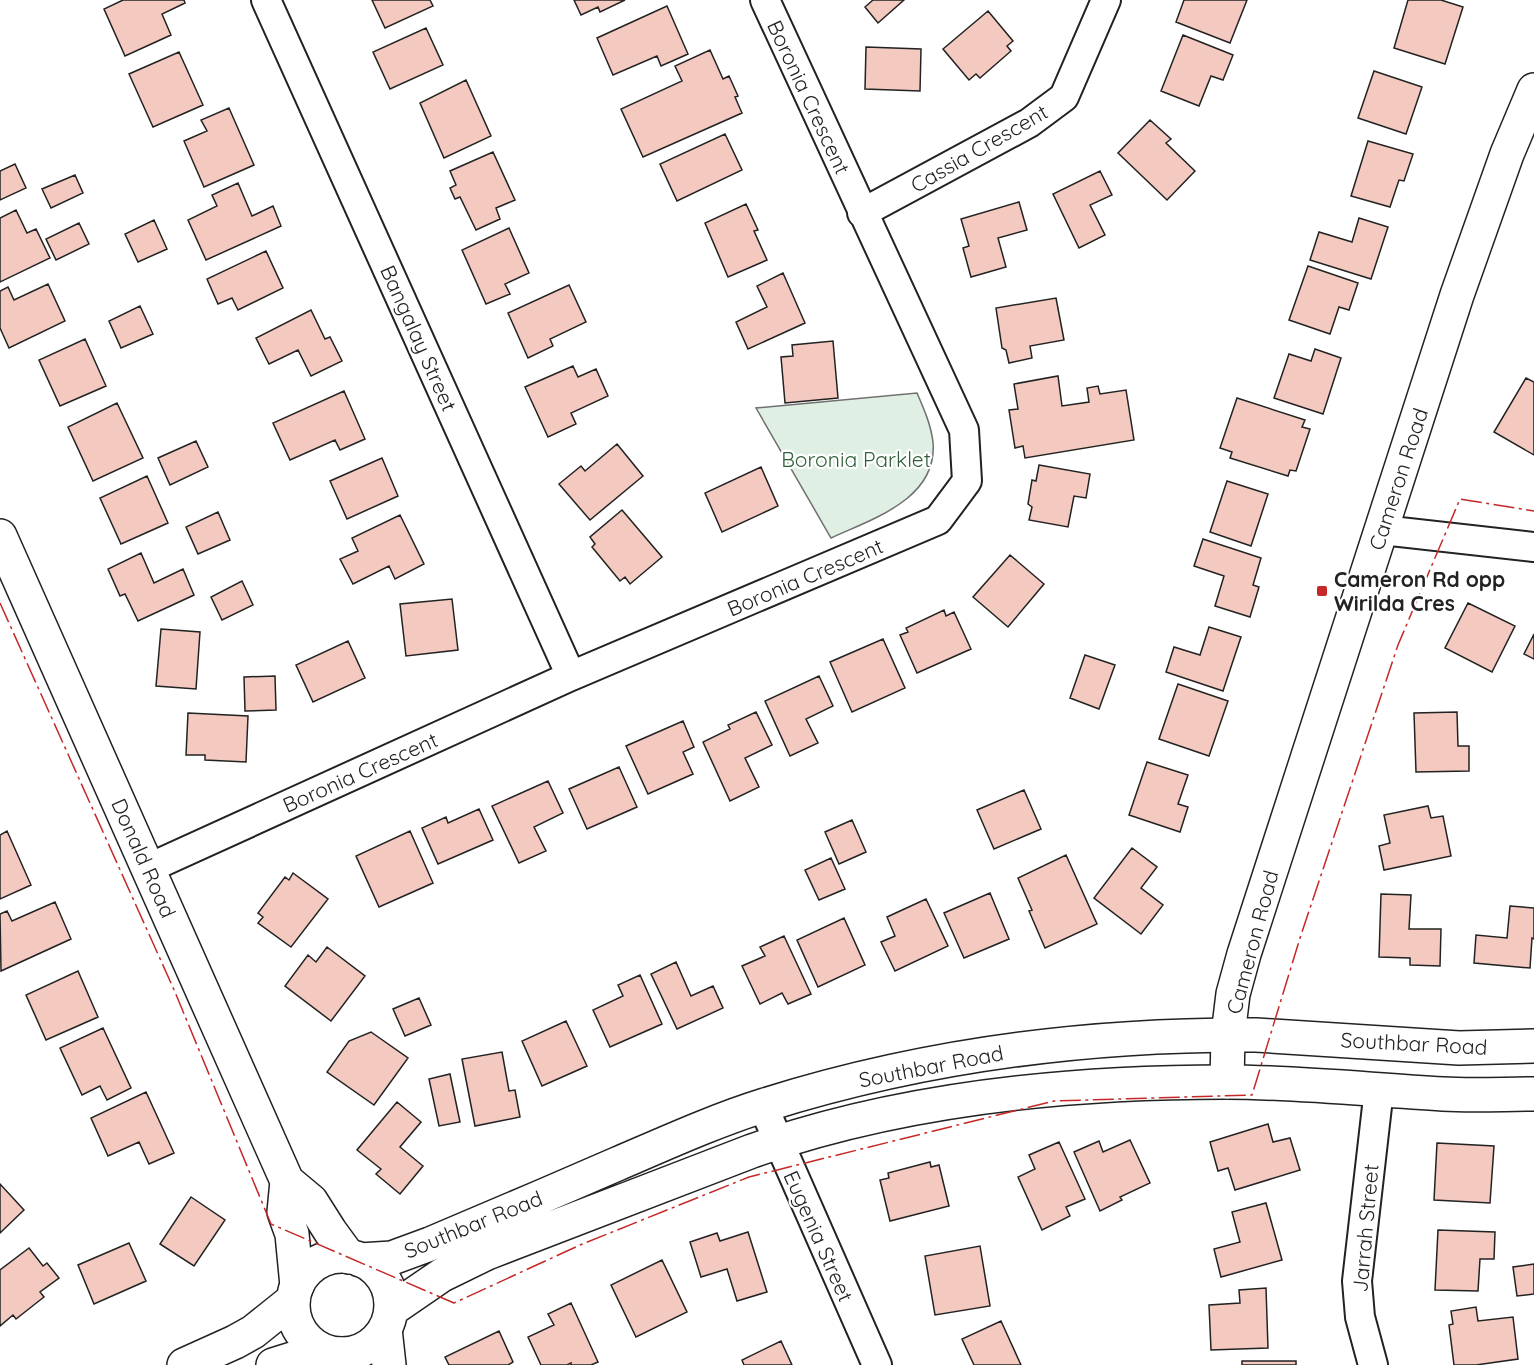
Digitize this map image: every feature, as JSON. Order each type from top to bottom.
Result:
[{"type":"main road","name":"Cameron Road","points":[[1227,1082],[1228,1035],[1233,994],[1244,954],[1457,295],[1507,154],[1534,90]]},
{"type":"main road","name":"Donald Road","points":[[0,536],[287,1181],[311,1201],[354,1258]]},
{"type":"main road","name":"Southbar Road","points":[[354,1258],[392,1258],[430,1244],[682,1136],[763,1106],[857,1078],[957,1058],[1080,1041],[1228,1035],[1459,1048],[1534,1046]]},
{"type":"main road","name":"Southbar Road","points":[[388,1319],[442,1275],[487,1253],[778,1142],[873,1118],[975,1098],[1087,1085],[1227,1082],[1444,1094],[1534,1094]]},
{"type":"main road","name":"Donald Road","points":[[287,1181],[284,1212],[292,1234],[295,1293]]},
{"type":"main road","points":[[184,1365],[253,1332],[295,1293],[305,1273],[318,1263],[333,1257],[354,1258],[377,1272],[384,1280],[391,1299],[388,1319],[389,1365]]},
{"type":"main road","points":[[295,1293],[294,1315],[299,1329],[308,1341],[337,1356]]},
{"type":"main road","points":[[273,1365],[352,1353],[371,1344],[388,1319]]},
{"type":"street","name":"Bangalay Street","points":[[266,0],[571,676]]},
{"type":"street","name":"Boronia Crescent","points":[[149,868],[571,676],[938,520],[968,481],[964,430],[765,0]]},
{"type":"street","name":"Cassia Crescent","points":[[862,213],[1029,123],[1064,97],[1106,0]]},
{"type":"street","points":[[1382,530],[1534,547]]},
{"type":"street","name":"Jarrah Street","points":[[1372,1365],[1360,1317],[1357,1281],[1379,1089]]},
{"type":"street","name":"Eugenia Street","points":[[763,1106],[877,1365]]},
{"type":"green space","name":"Boronia Parklet","points":[[917,393],[929,423],[933,442],[932,462],[925,478],[914,492],[899,504],[831,538],[756,408]]},
{"type":"building","points":[[123,0],[184,0],[185,3],[162,14],[171,35],[125,56],[104,9]]},
{"type":"building","points":[[372,0],[430,0],[433,6],[385,28]]},
{"type":"building","points":[[574,0],[625,0],[600,12],[598,7],[581,15]]},
{"type":"building","points":[[873,0],[904,0],[878,23],[865,7]]},
{"type":"building","points":[[1184,0],[1247,0],[1230,43],[1176,22]]},
{"type":"building","points":[[1408,0],[1441,0],[1463,7],[1445,64],[1394,48]]},
{"type":"building","points":[[667,6],[688,54],[661,66],[657,56],[613,75],[597,38]]},
{"type":"building","points":[[988,11],[1013,41],[1007,46],[1011,51],[980,78],[976,74],[969,80],[943,49]]},
{"type":"building","points":[[426,28],[443,65],[390,89],[373,52]]},
{"type":"building","points":[[1183,35],[1233,55],[1223,80],[1211,76],[1199,106],[1161,91]]},
{"type":"building","points":[[866,47],[921,49],[920,91],[865,89]]},
{"type":"building","points":[[710,50],[723,79],[729,76],[738,96],[735,97],[742,113],[643,157],[621,109],[682,81],[675,66]]},
{"type":"building","points":[[179,52],[203,105],[153,127],[129,74]]},
{"type":"building","points":[[1374,71],[1422,87],[1406,134],[1358,118]]},
{"type":"building","points":[[466,80],[491,136],[444,158],[420,103]]},
{"type":"building","points":[[229,108],[254,165],[204,187],[184,141],[207,131],[201,120]]},
{"type":"building","points":[[1150,120],[1171,139],[1166,143],[1195,171],[1167,200],[1118,153]]},
{"type":"building","points":[[725,134],[742,170],[677,201],[660,164]]},
{"type":"building","points":[[1368,141],[1413,154],[1404,181],[1399,180],[1390,207],[1351,196]]},
{"type":"building","points":[[493,152],[515,200],[496,208],[500,219],[476,230],[460,197],[455,199],[450,188],[456,185],[450,171]]},
{"type":"building","points":[[15,164],[26,188],[0,200],[0,171]]},
{"type":"building","points":[[1100,171],[1112,195],[1090,205],[1105,235],[1079,248],[1053,194]]},
{"type":"building","points":[[75,175],[83,193],[51,208],[42,189]]},
{"type":"building","points":[[238,183],[252,216],[273,206],[281,226],[206,260],[188,220],[217,206],[212,195]]},
{"type":"building","points":[[1019,202],[1027,230],[998,238],[1006,267],[971,277],[963,248],[969,246],[961,219]]},
{"type":"building","points":[[746,204],[758,230],[754,231],[767,260],[728,277],[705,223]]},
{"type":"building","points":[[16,210],[27,233],[36,229],[50,258],[0,282],[0,218]]},
{"type":"building","points":[[1359,218],[1388,227],[1371,279],[1310,260],[1319,232],[1352,242]]},
{"type":"building","points":[[154,220],[167,249],[138,262],[125,234]]},
{"type":"building","points":[[79,223],[89,244],[56,260],[46,239]]},
{"type":"building","points":[[509,228],[529,273],[505,284],[510,294],[486,304],[462,250]]},
{"type":"building","points":[[266,251],[283,288],[238,310],[232,298],[218,304],[207,279]]},
{"type":"building","points":[[1308,266],[1358,283],[1349,310],[1339,307],[1330,334],[1289,320]]},
{"type":"building","points":[[783,273],[805,323],[748,349],[736,322],[767,307],[757,286]]},
{"type":"building","points":[[48,284],[65,321],[9,348],[0,328],[0,291],[8,287],[14,300]]},
{"type":"building","points":[[569,285],[586,322],[550,339],[553,346],[528,358],[508,313]]},
{"type":"building","points":[[1056,298],[1064,340],[1030,346],[1032,358],[1009,363],[1006,350],[1002,348],[996,308]]},
{"type":"building","points":[[140,306],[153,334],[121,348],[109,321]]},
{"type":"building","points":[[311,310],[325,339],[330,337],[342,361],[311,376],[298,350],[269,364],[256,338]]},
{"type":"building","points":[[85,339],[106,386],[60,406],[39,360]]},
{"type":"building","points":[[833,341],[838,398],[785,403],[781,357],[793,356],[792,345]]},
{"type":"building","points":[[1315,349],[1341,358],[1323,414],[1274,398],[1289,354],[1311,361]]},
{"type":"building","points":[[573,366],[578,377],[596,369],[608,396],[571,413],[576,424],[548,437],[525,387]]},
{"type":"building","points":[[1058,376],[1062,406],[1089,402],[1087,388],[1098,386],[1100,394],[1126,390],[1134,440],[1025,458],[1023,446],[1015,448],[1009,410],[1018,409],[1014,384]]},
{"type":"building","points":[[1526,378],[1534,382],[1534,455],[1494,432]]},
{"type":"building","points":[[344,391],[365,439],[340,450],[335,440],[290,460],[273,423]]},
{"type":"building","points":[[1237,398],[1305,420],[1302,427],[1310,429],[1296,471],[1290,470],[1288,476],[1230,458],[1232,452],[1220,448]]},
{"type":"building","points":[[117,403],[143,458],[93,481],[68,427]]},
{"type":"building","points":[[196,441],[208,467],[170,485],[158,458]]},
{"type":"building","points":[[617,444],[643,476],[590,520],[559,484],[581,466],[585,471]]},
{"type":"building","points":[[382,458],[398,496],[347,519],[330,481]]},
{"type":"building","points":[[1039,465],[1090,474],[1086,498],[1074,496],[1068,527],[1029,520],[1032,507],[1028,504],[1032,480],[1036,481]]},
{"type":"building","points":[[761,467],[778,506],[722,532],[705,493]]},
{"type":"building","points":[[147,476],[168,523],[121,544],[100,498]]},
{"type":"building","points":[[1227,481],[1268,494],[1251,546],[1210,532]]},
{"type":"building","points":[[622,510],[662,557],[630,584],[625,577],[620,581],[592,547],[595,544],[590,537]]},
{"type":"building","points":[[218,512],[230,540],[198,554],[186,527]]},
{"type":"building","points":[[400,515],[424,564],[395,579],[389,566],[353,584],[340,559],[358,551],[352,538]]},
{"type":"building","points":[[1203,539],[1261,558],[1253,585],[1259,587],[1250,617],[1215,606],[1224,576],[1194,566]]},
{"type":"building","points":[[141,553],[154,583],[183,569],[194,595],[138,621],[125,594],[120,596],[108,569]]},
{"type":"building","points":[[1010,555],[1044,584],[1008,627],[973,597]]},
{"type":"building","points":[[242,581],[253,605],[222,620],[211,597]]},
{"type":"building","points":[[452,599],[458,650],[406,656],[400,604]]},
{"type":"building","points":[[1468,603],[1515,626],[1492,672],[1445,648]]},
{"type":"building","points":[[944,610],[946,616],[954,612],[971,649],[917,673],[900,635],[908,632],[906,628]]},
{"type":"building","points":[[1209,627],[1241,637],[1223,691],[1166,672],[1174,647],[1200,655]]},
{"type":"building","points":[[161,629],[200,632],[196,689],[156,686]]},
{"type":"building","points":[[1534,634],[1534,659],[1524,654]]},
{"type":"building","points":[[883,639],[905,688],[852,712],[830,662]]},
{"type":"building","points":[[348,641],[365,678],[313,702],[296,665]]},
{"type":"building","points":[[1085,655],[1115,665],[1099,709],[1070,698]]},
{"type":"building","points":[[275,676],[276,710],[245,711],[244,677]]},
{"type":"building","points":[[819,676],[833,706],[806,719],[818,743],[790,756],[765,701]]},
{"type":"building","points":[[1178,684],[1228,701],[1209,756],[1159,739]]},
{"type":"building","points":[[756,712],[772,745],[745,758],[759,787],[730,801],[703,742],[730,729],[728,725]]},
{"type":"building","points":[[1457,712],[1458,746],[1469,746],[1469,771],[1416,772],[1414,713]]},
{"type":"building","points":[[188,713],[248,716],[246,762],[205,760],[205,755],[186,755]]},
{"type":"building","points":[[683,721],[694,747],[683,752],[693,774],[648,794],[626,746]]},
{"type":"building","points":[[1147,762],[1188,775],[1178,804],[1188,807],[1180,832],[1129,815]]},
{"type":"building","points":[[619,767],[637,807],[587,829],[569,789]]},
{"type":"building","points":[[548,781],[563,813],[534,827],[546,851],[519,863],[492,806]]},
{"type":"building","points":[[1024,790],[1041,829],[994,849],[977,810]]},
{"type":"building","points":[[1428,806],[1431,818],[1443,816],[1451,856],[1384,870],[1379,846],[1390,843],[1384,815]]},
{"type":"building","points":[[479,809],[493,840],[438,864],[422,828],[446,817],[448,823]]},
{"type":"building","points":[[852,820],[866,852],[839,864],[825,832]]},
{"type":"building","points":[[7,831],[31,885],[0,899],[0,835]]},
{"type":"building","points":[[410,831],[433,883],[379,907],[356,856]]},
{"type":"building","points":[[1132,848],[1157,867],[1141,888],[1163,905],[1141,934],[1094,898]]},
{"type":"building","points":[[1066,855],[1097,924],[1045,948],[1018,878]]},
{"type":"building","points":[[831,858],[845,889],[819,900],[805,870]]},
{"type":"building","points":[[293,873],[328,899],[291,947],[258,923],[263,917],[258,913],[285,877],[289,880]]},
{"type":"building","points":[[990,893],[1009,939],[964,958],[944,913]]},
{"type":"building","points":[[1381,894],[1411,895],[1409,929],[1441,929],[1440,966],[1410,965],[1410,958],[1379,957]]},
{"type":"building","points":[[926,899],[948,946],[895,971],[881,942],[895,936],[887,917]]},
{"type":"building","points":[[55,902],[71,939],[1,971],[0,914],[7,911],[12,921]]},
{"type":"building","points":[[1510,906],[1534,908],[1534,939],[1532,938],[1530,968],[1474,963],[1476,935],[1507,938]]},
{"type":"building","points":[[844,918],[865,965],[818,987],[797,940]]},
{"type":"building","points":[[784,936],[811,994],[788,1004],[782,993],[760,1004],[742,966],[765,956],[760,947]]},
{"type":"building","points":[[327,947],[365,976],[331,1021],[285,986],[308,955],[316,962]]},
{"type":"building","points":[[676,962],[691,996],[713,986],[723,1008],[677,1029],[651,974]]},
{"type":"building","points":[[78,971],[98,1017],[46,1040],[26,995]]},
{"type":"building","points":[[640,975],[662,1024],[610,1047],[593,1010],[623,996],[618,985]]},
{"type":"building","points":[[419,998],[431,1025],[405,1036],[393,1009]]},
{"type":"building","points":[[566,1021],[587,1066],[542,1086],[522,1041]]},
{"type":"building","points":[[103,1028],[131,1088],[107,1100],[100,1086],[82,1095],[60,1048]]},
{"type":"building","points":[[371,1032],[408,1058],[374,1105],[327,1072],[349,1041]]},
{"type":"building","points":[[502,1052],[509,1091],[515,1090],[520,1117],[475,1126],[462,1059]]},
{"type":"building","points":[[450,1074],[460,1122],[439,1126],[429,1079]]},
{"type":"building","points":[[146,1092],[174,1153],[149,1164],[139,1142],[108,1156],[91,1118]]},
{"type":"building","points":[[397,1102],[421,1122],[400,1147],[423,1166],[400,1194],[376,1174],[381,1169],[357,1150]]},
{"type":"building","points":[[1268,1124],[1273,1142],[1290,1138],[1300,1170],[1235,1190],[1228,1168],[1218,1171],[1210,1142]]},
{"type":"building","points":[[1130,1140],[1150,1183],[1120,1197],[1122,1200],[1100,1211],[1074,1152],[1099,1141],[1103,1152]]},
{"type":"building","points":[[1059,1142],[1085,1199],[1066,1207],[1070,1216],[1042,1230],[1018,1177],[1035,1169],[1029,1155]]},
{"type":"building","points":[[1437,1143],[1494,1146],[1490,1203],[1434,1200]]},
{"type":"building","points":[[930,1162],[931,1167],[939,1165],[949,1206],[890,1221],[880,1180],[889,1178],[888,1173]]},
{"type":"building","points":[[0,1184],[24,1210],[0,1233]]},
{"type":"building","points":[[191,1197],[225,1220],[194,1266],[160,1244]]},
{"type":"building","points":[[1266,1203],[1282,1260],[1221,1277],[1214,1249],[1240,1242],[1232,1212]]},
{"type":"building","points":[[1438,1230],[1495,1232],[1494,1259],[1480,1259],[1478,1291],[1435,1290]]},
{"type":"building","points":[[748,1232],[767,1292],[737,1301],[727,1269],[701,1277],[690,1242],[717,1233],[720,1241]]},
{"type":"building","points":[[129,1243],[146,1281],[94,1304],[78,1265]]},
{"type":"building","points":[[980,1246],[990,1306],[935,1315],[925,1256]]},
{"type":"building","points":[[29,1248],[43,1266],[47,1263],[59,1278],[40,1292],[44,1297],[16,1319],[13,1315],[0,1326],[0,1270]]},
{"type":"building","points":[[662,1260],[687,1312],[636,1337],[611,1285]]},
{"type":"building","points":[[1534,1264],[1534,1294],[1517,1296],[1513,1267]]},
{"type":"building","points":[[1266,1288],[1268,1348],[1211,1350],[1209,1305],[1240,1303],[1239,1290]]},
{"type":"building","points":[[571,1303],[598,1362],[591,1365],[571,1365],[571,1363],[541,1365],[528,1337],[554,1325],[548,1314]]},
{"type":"building","points":[[1476,1307],[1478,1321],[1513,1317],[1518,1359],[1476,1365],[1454,1365],[1449,1325],[1453,1324],[1451,1311]]},
{"type":"building","points":[[1001,1321],[1021,1365],[974,1365],[962,1339]]},
{"type":"building","points":[[499,1331],[513,1362],[508,1365],[449,1365],[445,1357]]},
{"type":"building","points":[[781,1341],[792,1365],[744,1365],[742,1360]]},
{"type":"building","points":[[1242,1361],[1296,1361],[1296,1365],[1242,1365]]},
{"type":"power","points":[[0,603],[175,992],[271,1224],[454,1303],[580,1245],[749,1177],[1054,1101],[1252,1095],[1300,938],[1398,645],[1460,499],[1534,511]]},
{"type":"place","name":"Cameron Rd opp Wirilda Cres","points":[[1322,591]]}]
